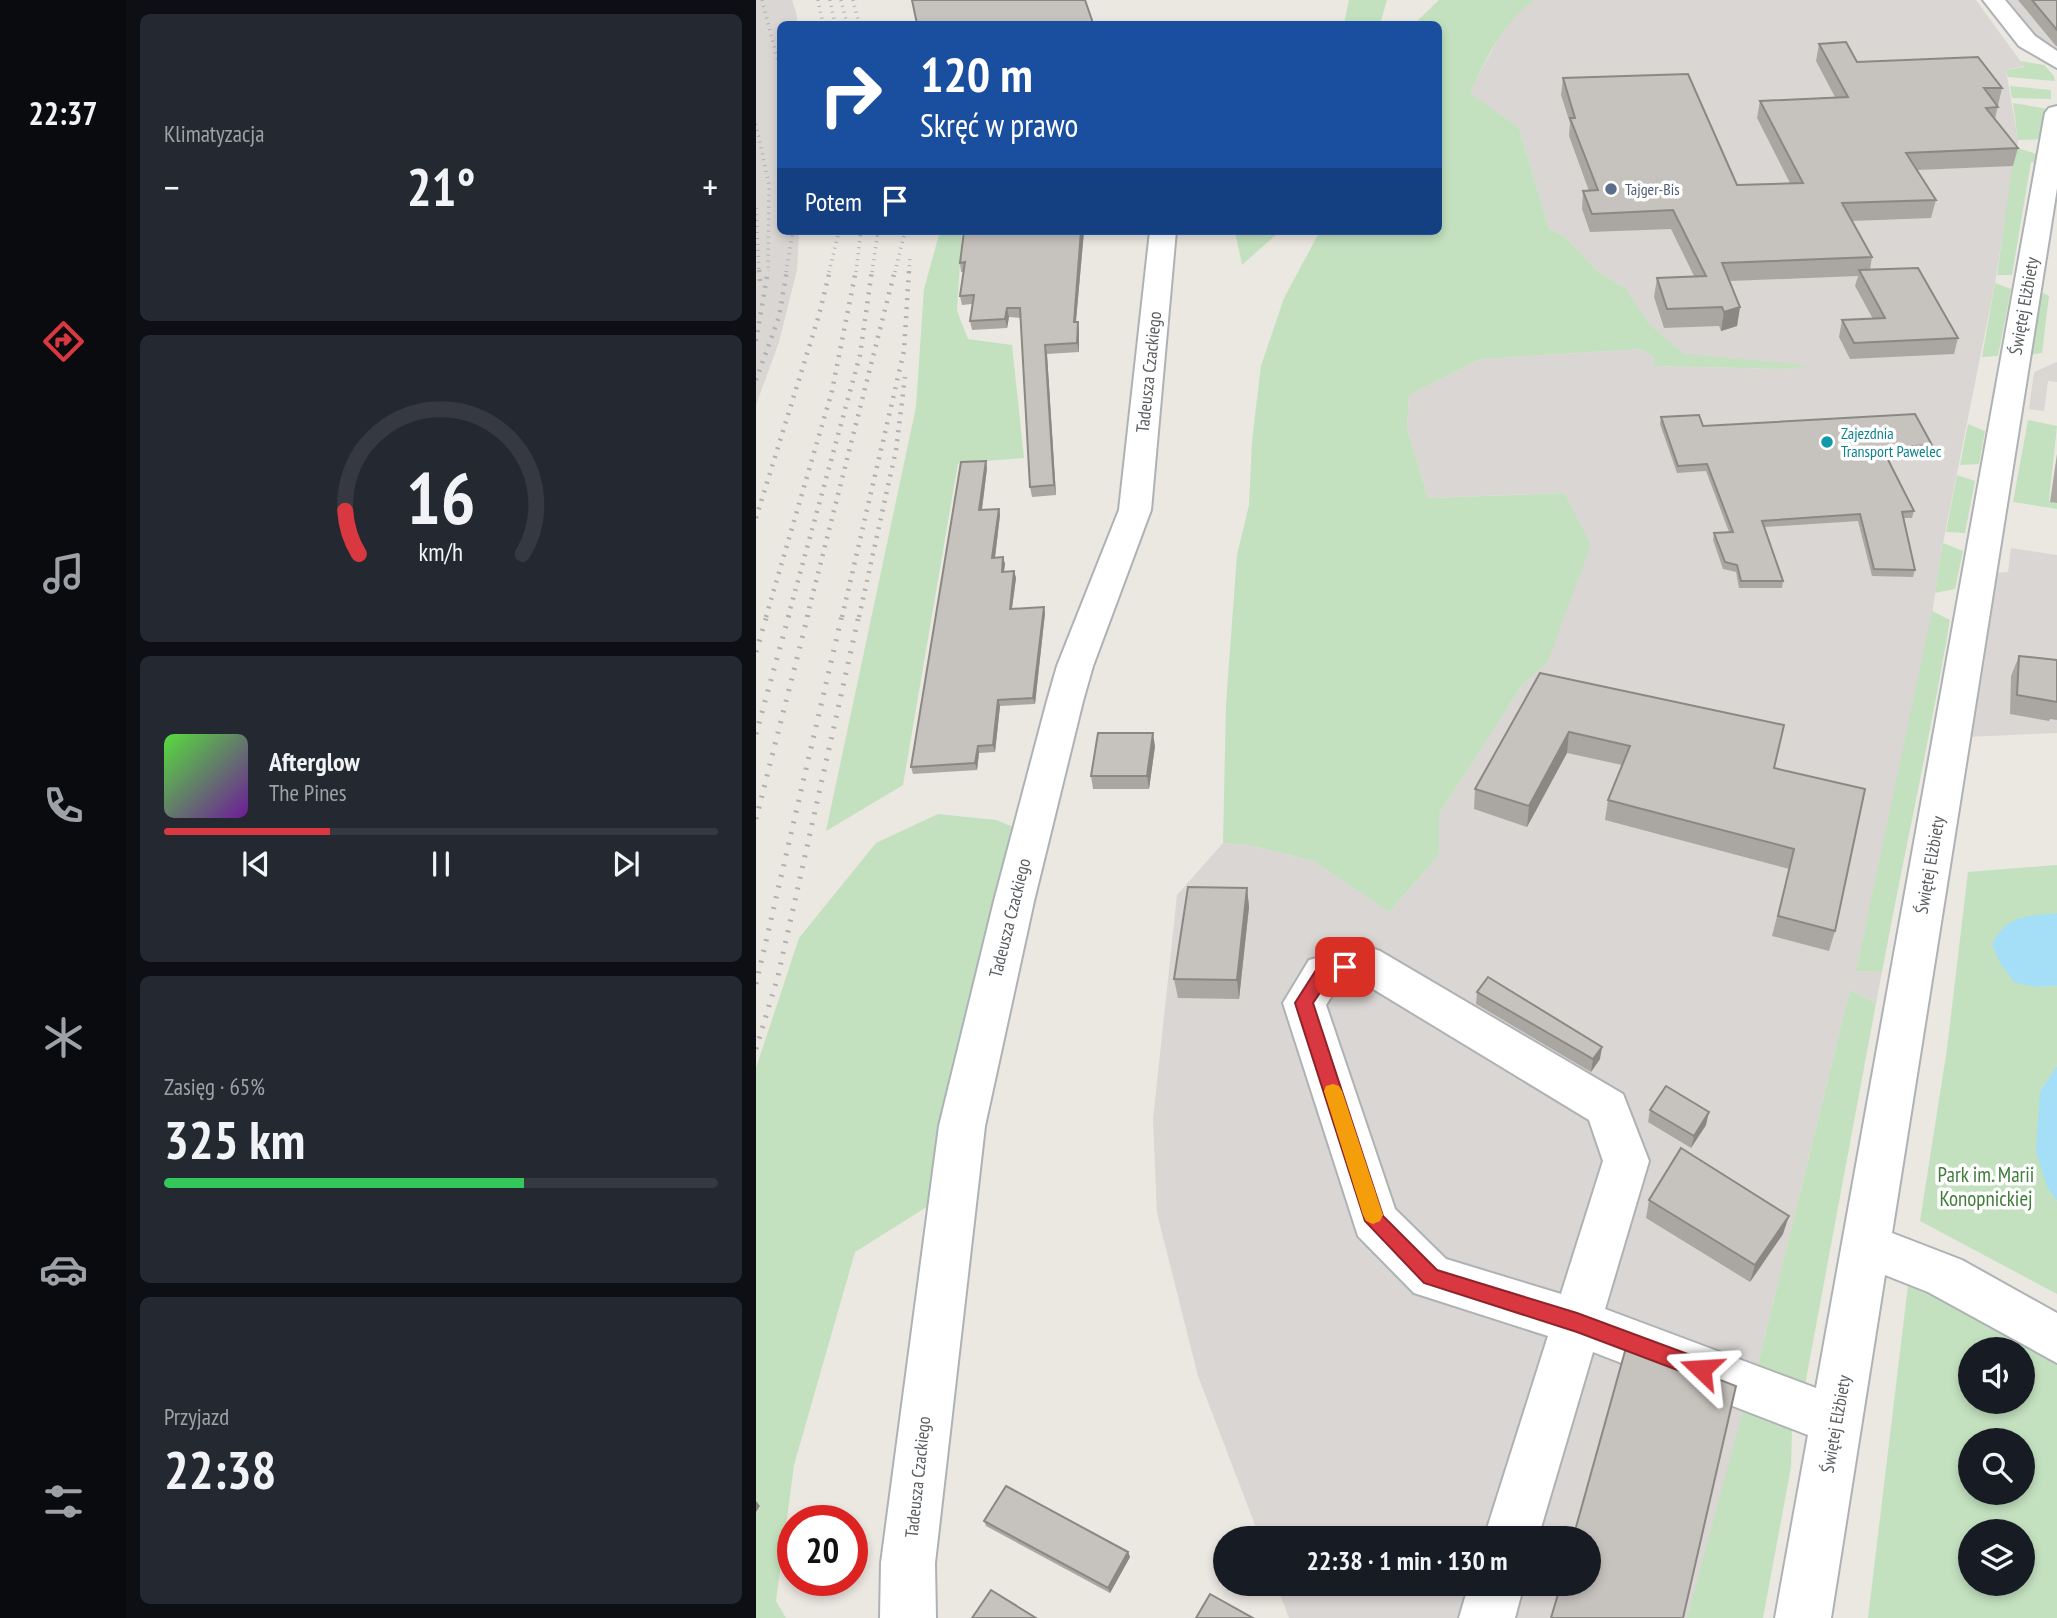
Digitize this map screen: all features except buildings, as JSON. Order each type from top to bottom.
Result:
[{"type":"street","points":[[1994,0],[2027,41],[2057,61]]},
{"type":"street","name":"Świętej Elżbiety","points":[[1803,1618],[2057,113]]},
{"type":"street","name":"Tadeusza Czackiego","points":[[908,1618],[910,1549],[962,1126],[1014,901],[1074,666],[1114,573],[1135,510],[1163,235]]},
{"type":"street","points":[[1515,1526],[1577,1322],[1626,1161],[1606,1108],[1365,963],[1324,972],[1304,1003],[1375,1221],[1431,1277],[1577,1322],[1836,1422]]},
{"type":"street","points":[[1866,1245],[1945,1276],[2057,1339]]},
{"type":"street","points":[[1487,1618],[1493,1596]]},
{"type":"shaded area","points":[[756,0],[792,0],[797,21],[777,21],[777,235],[799,235],[797,270],[779,342],[756,405]]},
{"type":"shaded area","points":[[1534,0],[1976,0],[2024,66],[2006,70],[2018,140],[1995,283],[1943,543],[1931,621],[1856,971],[1882,972],[1876,1003],[1850,990],[1755,1376],[1687,1618],[1289,1618],[1281,1596],[1601,1596],[1601,1526],[1255,1526],[1198,1376],[1157,1213],[1153,1120],[1177,895],[1223,843],[1250,845],[1314,861],[1389,912],[1439,855],[1439,814],[1523,684],[1547,663],[1577,520],[1563,493],[1428,498],[1407,429],[1409,395],[1480,359],[1640,349],[1653,356],[1655,366],[1781,369],[1809,366],[1684,355],[1649,324],[1625,288],[1599,272],[1564,236],[1549,229],[1519,128],[1469,93],[1515,13]]},
{"type":"shaded area","points":[[2005,0],[2057,0],[2057,50],[2038,41]]},
{"type":"shaded area","points":[[2057,362],[2057,382],[2048,381],[2044,411],[2029,409],[2034,372]]},
{"type":"shaded area","points":[[2011,548],[2057,555],[2057,733],[1967,737],[1994,573],[2008,572]]},
{"type":"green space","points":[[1349,0],[1387,0],[1381,21],[1345,21]]},
{"type":"green space","points":[[1439,0],[1534,0],[1504,30],[1470,93],[1519,128],[1549,229],[1564,236],[1599,272],[1625,288],[1649,324],[1684,354],[1814,366],[1781,369],[1655,366],[1653,356],[1640,349],[1480,359],[1409,395],[1407,429],[1428,498],[1564,493],[1591,545],[1547,663],[1523,684],[1439,814],[1439,855],[1389,912],[1314,861],[1250,845],[1223,843],[1226,704],[1237,555],[1249,505],[1252,441],[1261,366],[1284,298],[1318,235],[1442,235],[1442,21],[1417,21]]},
{"type":"green space","points":[[2021,61],[2044,65],[2055,81],[2008,77],[2006,70],[2024,67]]},
{"type":"green space","points":[[2010,86],[2051,90],[2051,99],[2012,98]]},
{"type":"green space","points":[[2013,103],[2048,109],[2044,139],[2018,140]]},
{"type":"green space","points":[[2015,147],[2039,155],[2038,164],[2031,162],[2012,275],[1997,275]]},
{"type":"green space","points":[[939,235],[962,235],[957,311],[968,339],[1012,345],[1024,458],[958,463],[903,785],[826,831],[916,407],[924,289]]},
{"type":"green space","points":[[1236,235],[1276,235],[1242,265]]},
{"type":"green space","points":[[1995,283],[2011,289],[1998,356],[1982,357]]},
{"type":"green space","points":[[2039,291],[2049,296],[2042,353],[2029,355]]},
{"type":"green space","points":[[2028,420],[2057,426],[2049,501],[2057,503],[2057,509],[2013,502]]},
{"type":"green space","points":[[1968,424],[1985,431],[1979,464],[1960,465]]},
{"type":"green space","points":[[1957,475],[1975,481],[1965,533],[1946,532]]},
{"type":"green space","points":[[1943,543],[1963,551],[1955,589],[1935,593]]},
{"type":"green space","points":[[1932,611],[1950,620],[1882,972],[1856,971]]},
{"type":"green space","points":[[938,814],[996,820],[1018,829],[933,1203],[855,1252],[794,1465],[789,1505],[777,1505],[776,1601],[786,1618],[756,1618],[756,1068],[799,938],[876,843]]},
{"type":"green space","name":"Park im. Marii Konopnickiej","points":[[2057,865],[2057,913],[2020,918],[2036,987],[2057,986],[2057,1066],[2040,1091],[2048,1189],[2057,1201],[2057,1294],[1920,1221],[1947,1049],[1968,872]]},
{"type":"green space","points":[[1850,990],[1876,1003],[1805,1385],[1755,1376]]},
{"type":"green space","points":[[1909,1277],[2026,1337],[1958,1337],[1958,1414],[2035,1414],[2035,1342],[2057,1353],[2057,1618],[1868,1618]]},
{"type":"green space","points":[[1744,1407],[1792,1428],[1791,1467],[1763,1618],[1687,1618]]},
{"type":"water","points":[[2057,913],[2057,986],[2036,987],[2015,983],[2000,963],[1992,944],[1998,934],[2011,922],[2019,919]]},
{"type":"water","points":[[2057,1066],[2057,1201],[2048,1189],[2036,1151],[2040,1091]]},
{"type":"railway","points":[[762,0],[777,58]]},
{"type":"railway","points":[[818,0],[822,21]]},
{"type":"railway","points":[[830,0],[834,21]]},
{"type":"railway","points":[[841,0],[846,21]]},
{"type":"railway","points":[[853,0],[858,21]]},
{"type":"railway","points":[[756,124],[769,185],[768,272]]},
{"type":"railway","points":[[756,208],[759,272]]},
{"type":"railway","points":[[786,272],[792,235]]},
{"type":"railway","points":[[829,272],[838,235]]},
{"type":"railway","points":[[856,272],[861,235]]},
{"type":"railway","points":[[872,272],[877,235]]},
{"type":"railway","points":[[895,272],[904,235]]},
{"type":"railway","points":[[909,272],[910,257]]},
{"type":"railway","points":[[759,270],[760,281]]},
{"type":"railway","points":[[756,341],[768,270]]},
{"type":"railway","points":[[756,380],[779,317],[787,270]]},
{"type":"railway","points":[[756,518],[819,315],[830,270]]},
{"type":"railway","points":[[766,617],[832,391],[856,270]]},
{"type":"railway","points":[[788,617],[860,355],[872,270]]},
{"type":"railway","points":[[807,617],[895,270]]},
{"type":"railway","points":[[842,617],[904,351],[909,270]]},
{"type":"railway","points":[[859,617],[896,450],[905,377]]},
{"type":"railway","points":[[756,652],[767,615]]},
{"type":"railway","points":[[756,734],[789,615]]},
{"type":"railway","points":[[756,819],[808,615]]},
{"type":"railway","points":[[756,984],[842,615]]},
{"type":"railway","points":[[756,1049],[778,976],[859,615]]},
{"type":"slow traffic","points":[[1333,1091],[1373,1215]]},
{"type":"place","name":"Tajger-Bis","points":[[1611,189]]},
{"type":"place","name":"Zajezdnia Transport Pawelec","points":[[1827,442]]},
{"type":"route","points":[[1345,967],[1324,972],[1304,1003],[1375,1221],[1431,1277],[1577,1322],[1701,1369]]}]
